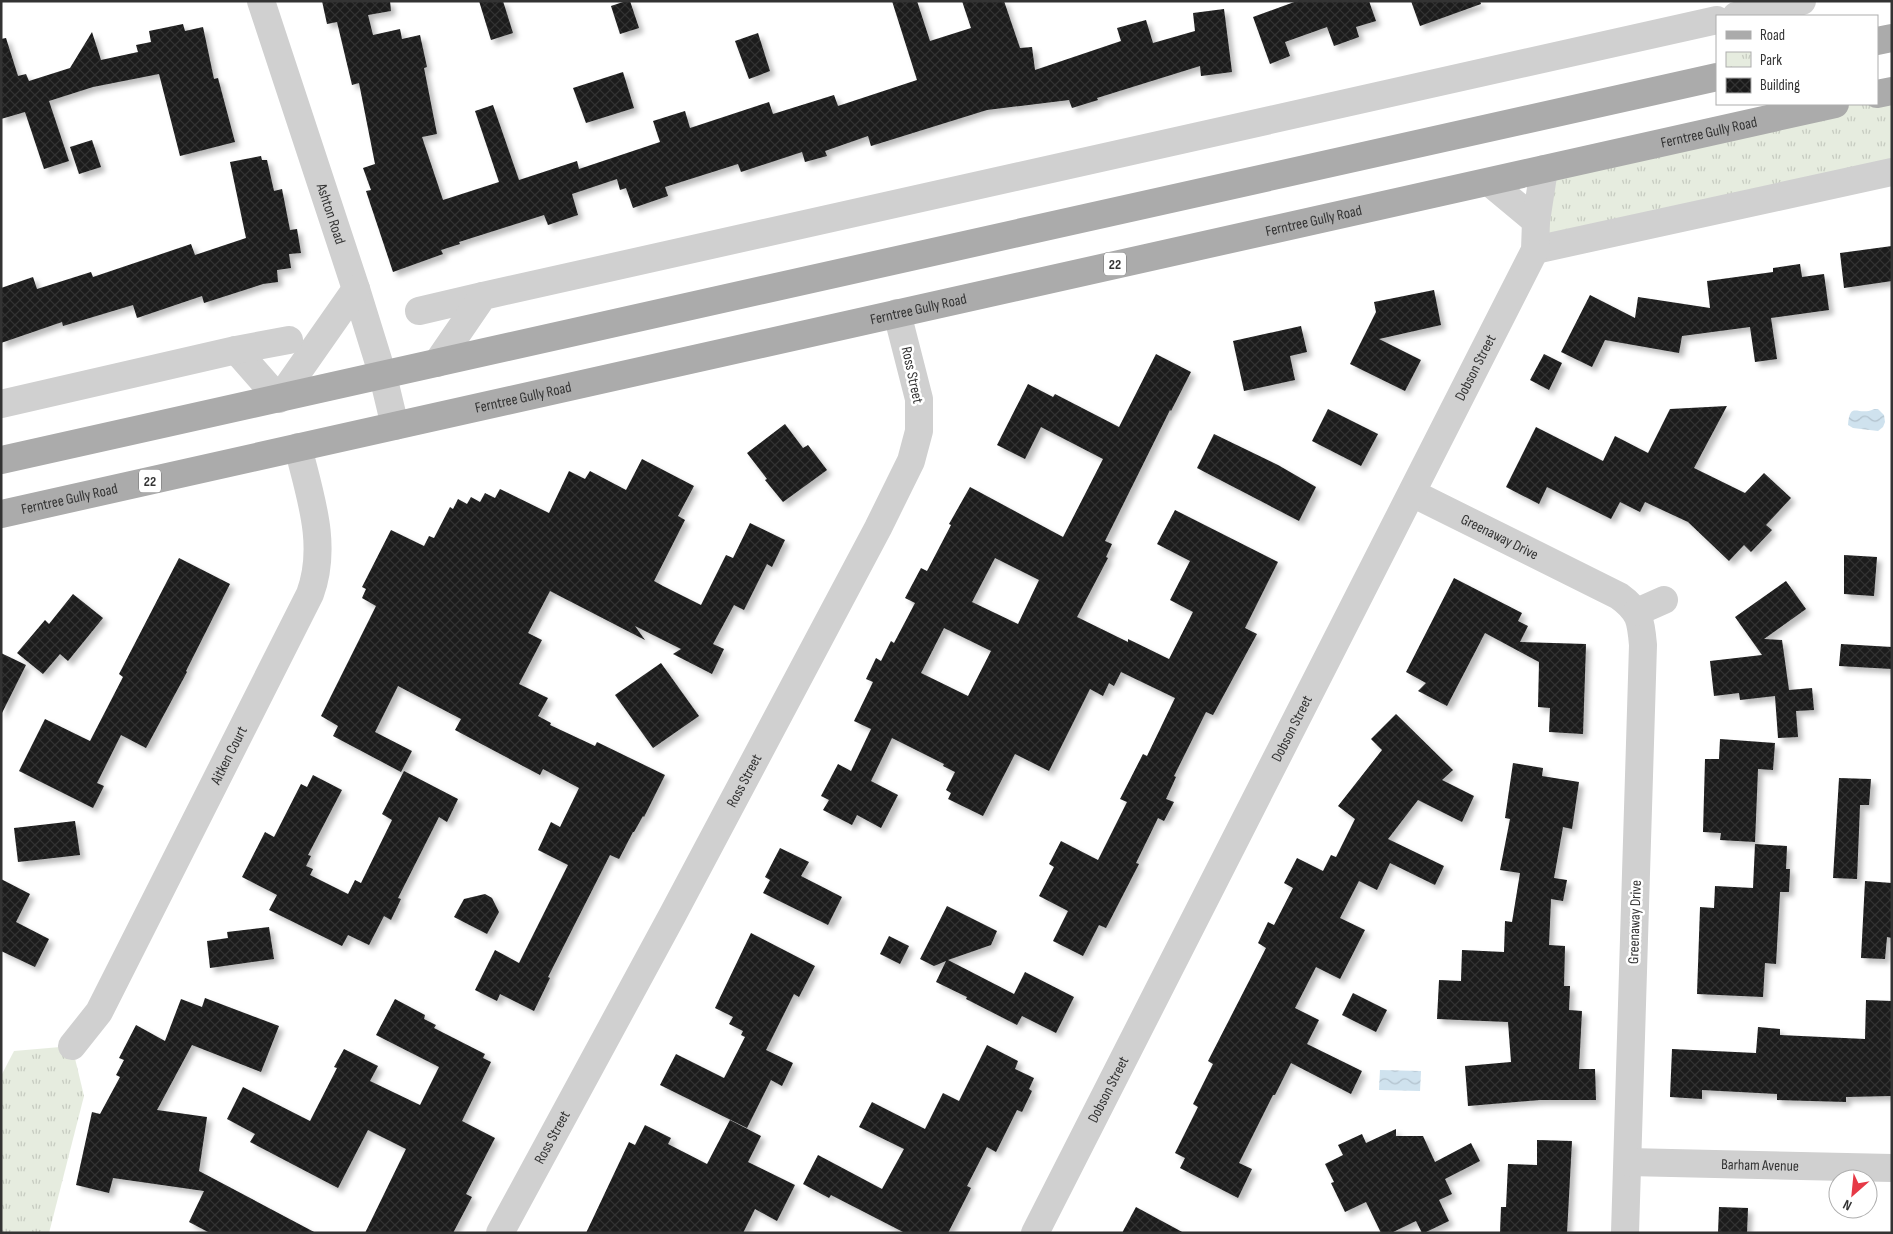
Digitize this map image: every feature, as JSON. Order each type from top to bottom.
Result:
[{"type":"main road","points":[[1878,41],[1892,38]]},
{"type":"main road","points":[[1,460],[1716,77]]},
{"type":"main road","points":[[1878,94],[1892,91]]},
{"type":"main road","name":"Ferntree Gully Road","points":[[1,514],[1831,105]]},
{"type":"street","points":[[1740,15],[1802,1]]},
{"type":"street","name":"Ashton Road","points":[[261,2],[356,289],[383,376],[395,426]]},
{"type":"street","points":[[419,311],[1716,20]]},
{"type":"street","name":"Dobson Street","points":[[1035,1233],[1535,250],[1536,221],[1544,169]]},
{"type":"street","points":[[1535,250],[1892,172]]},
{"type":"street","points":[[1489,182],[1536,221]]},
{"type":"street","points":[[236,350],[279,399],[356,289]]},
{"type":"street","points":[[437,363],[483,296]]},
{"type":"street","name":"Ross Street","points":[[500,1233],[677,906],[878,528],[911,461],[919,431],[919,400],[898,314]]},
{"type":"street","points":[[1,404],[236,350],[290,340]]},
{"type":"street","name":"Aitken Court","points":[[72,1046],[99,1012],[310,594],[319,561],[318,540],[316,520],[298,447]]},
{"type":"street","name":"Greenaway Drive","points":[[1412,493],[1620,596],[1637,612],[1640,620],[1643,645],[1625,1233]]},
{"type":"street","points":[[1637,612],[1664,600]]},
{"type":"street","name":"Barham Avenue","points":[[1628,1162],[1892,1168]]},
{"type":"green space","points":[[1892,91],[1892,172],[1536,242],[1544,169],[1831,105],[1878,105]]},
{"type":"green space","points":[[72,1046],[84,1096],[49,1233],[1,1233],[1,1076],[14,1051]]},
{"type":"water","points":[[1878,409],[1884,415],[1885,422],[1878,431],[1853,428],[1848,425],[1849,417],[1853,411]]},
{"type":"water","points":[[1380,1070],[1421,1071],[1420,1091],[1379,1090]]},
{"type":"building","points":[[322,1],[390,1],[391,11],[368,15],[373,35],[400,29],[402,39],[420,35],[427,67],[424,68],[437,134],[422,137],[443,200],[499,182],[475,111],[493,105],[519,180],[577,161],[579,169],[660,142],[653,121],[685,111],[690,128],[769,102],[773,114],[834,95],[838,106],[917,80],[892,1],[917,1],[930,41],[971,28],[962,1],[1004,1],[1020,48],[1032,47],[1035,70],[1121,41],[1117,28],[1146,20],[1153,43],[1195,31],[1193,13],[1224,9],[1232,72],[1201,76],[1200,66],[1097,98],[1098,100],[1072,108],[1069,100],[987,110],[871,146],[868,136],[825,151],[827,156],[805,162],[802,152],[741,172],[738,164],[665,187],[668,196],[633,208],[626,188],[620,190],[617,179],[572,194],[578,215],[548,225],[544,215],[459,242],[460,244],[441,250],[443,254],[393,272],[366,191],[371,190],[363,168],[375,164],[359,83],[352,85],[337,22],[327,24]]},
{"type":"building","points":[[479,1],[503,1],[513,33],[491,40]]},
{"type":"building","points":[[630,1],[639,28],[620,34],[611,6]]},
{"type":"building","points":[[1297,1],[1369,1],[1376,21],[1356,27],[1359,37],[1334,46],[1327,27],[1285,42],[1290,56],[1270,64],[1253,17]]},
{"type":"building","points":[[1411,1],[1480,1],[1481,4],[1420,26]]},
{"type":"building","points":[[183,24],[185,31],[203,27],[214,79],[218,78],[235,142],[180,156],[159,74],[93,87],[49,101],[69,161],[44,169],[25,112],[1,119],[1,39],[6,38],[18,76],[26,74],[29,81],[70,68],[92,32],[101,60],[138,52],[136,45],[151,42],[149,31]]},
{"type":"building","points":[[758,33],[770,71],[749,79],[735,41]]},
{"type":"building","points":[[623,72],[634,108],[586,123],[573,88]]},
{"type":"building","points":[[92,140],[101,167],[79,174],[70,147]]},
{"type":"building","points":[[261,156],[262,160],[267,160],[274,191],[282,189],[290,230],[297,229],[301,253],[289,254],[291,268],[277,270],[278,282],[263,284],[204,303],[202,296],[137,318],[133,305],[63,326],[62,322],[1,343],[1,288],[33,277],[37,289],[91,272],[93,277],[191,244],[195,255],[246,238],[230,162]]},
{"type":"building","points":[[1892,246],[1892,281],[1844,288],[1840,253]]},
{"type":"building","points":[[1800,264],[1802,277],[1824,274],[1829,310],[1771,318],[1777,359],[1755,362],[1750,327],[1682,336],[1679,353],[1605,340],[1592,367],[1561,352],[1590,295],[1635,318],[1638,297],[1710,308],[1707,281],[1773,272],[1773,268]]},
{"type":"building","points":[[1434,290],[1441,325],[1379,339],[1421,360],[1405,391],[1350,364],[1376,312],[1374,302]]},
{"type":"building","points":[[1301,326],[1307,352],[1290,356],[1295,380],[1244,391],[1233,341]]},
{"type":"building","points":[[1156,354],[1191,372],[1105,541],[1112,544],[1106,557],[1108,558],[1077,617],[1128,642],[1128,639],[1169,659],[1193,612],[1170,600],[1190,561],[1157,544],[1175,510],[1278,562],[1245,628],[1257,634],[1213,715],[1206,712],[1174,776],[1176,777],[1166,799],[1174,802],[1164,821],[1158,818],[1136,863],[1139,864],[1106,928],[1099,925],[1083,956],[1053,941],[1068,911],[1039,896],[1054,867],[1049,864],[1061,841],[1098,860],[1127,802],[1120,799],[1143,754],[1147,756],[1175,698],[1121,672],[1114,686],[1109,683],[1103,696],[1090,689],[1049,771],[1015,754],[983,816],[948,799],[951,793],[946,790],[955,772],[943,766],[944,764],[892,738],[871,781],[898,795],[881,828],[857,815],[852,825],[823,810],[829,800],[821,796],[838,764],[851,771],[871,729],[854,721],[873,682],[866,679],[876,658],[881,661],[891,641],[894,643],[915,603],[905,598],[921,568],[927,571],[951,525],[949,524],[970,487],[1063,537],[1103,459],[1041,427],[1025,459],[997,445],[1028,384],[1053,397],[1055,394],[1119,427]],"holes":[[[995,558],[1039,580],[1018,624],[972,602]],[[944,628],[991,651],[968,696],[921,673]]]},
{"type":"building","points":[[1544,354],[1562,363],[1549,390],[1530,380]]},
{"type":"building","points":[[1727,406],[1694,468],[1745,493],[1764,473],[1791,498],[1766,525],[1772,530],[1751,552],[1744,545],[1729,561],[1688,522],[1645,502],[1640,512],[1620,502],[1611,519],[1547,487],[1539,504],[1506,487],[1536,427],[1603,461],[1615,436],[1648,453],[1670,409]]},
{"type":"building","points":[[1328,409],[1378,434],[1361,466],[1312,441]]},
{"type":"building","points":[[785,424],[803,448],[808,445],[827,470],[783,502],[747,453]]},
{"type":"building","points":[[1214,434],[1278,465],[1316,487],[1299,521],[1197,468]]},
{"type":"building","points":[[642,459],[694,486],[678,516],[685,520],[654,581],[701,605],[726,555],[733,558],[750,523],[785,540],[772,567],[767,564],[744,610],[734,605],[713,644],[724,649],[712,674],[673,654],[681,649],[635,626],[645,640],[550,591],[528,633],[542,640],[519,684],[548,698],[538,716],[551,723],[550,725],[595,746],[597,742],[665,775],[644,817],[633,832],[619,859],[610,855],[548,977],[550,978],[534,1011],[500,994],[497,1001],[475,990],[495,950],[519,963],[568,865],[538,850],[551,822],[560,827],[579,788],[543,769],[540,775],[455,730],[461,719],[398,686],[375,732],[412,751],[401,772],[333,736],[338,726],[321,716],[376,606],[362,598],[366,589],[362,587],[391,530],[424,546],[429,536],[434,538],[450,507],[453,509],[458,499],[467,504],[471,497],[480,502],[485,493],[495,498],[500,489],[549,513],[569,471],[585,479],[590,471],[626,490]]},
{"type":"building","points":[[1844,555],[1877,557],[1874,596],[1844,594]]},
{"type":"building","points":[[179,558],[230,584],[187,672],[146,748],[121,735],[97,783],[104,786],[93,808],[19,771],[45,719],[90,741],[123,677],[119,674]]},
{"type":"building","points":[[1454,578],[1522,613],[1518,621],[1528,626],[1520,642],[1586,644],[1583,734],[1549,732],[1550,708],[1538,707],[1539,662],[1485,633],[1447,706],[1418,691],[1426,683],[1406,672]]},
{"type":"building","points":[[1786,581],[1806,609],[1764,639],[1782,640],[1789,690],[1812,688],[1814,710],[1796,711],[1798,737],[1778,738],[1775,696],[1740,700],[1739,693],[1714,696],[1710,661],[1762,655],[1735,617]]},
{"type":"building","points":[[73,594],[103,618],[68,661],[60,654],[43,674],[17,653],[45,620],[49,624]]},
{"type":"building","points":[[1841,644],[1892,647],[1892,669],[1839,666]]},
{"type":"building","points":[[1,653],[26,665],[1,715]]},
{"type":"building","points":[[661,663],[699,716],[653,748],[615,695]]},
{"type":"building","points":[[1396,714],[1453,770],[1442,780],[1474,796],[1462,822],[1418,800],[1388,839],[1444,866],[1435,885],[1390,863],[1377,890],[1359,881],[1340,918],[1365,930],[1340,979],[1316,967],[1295,1008],[1319,1020],[1307,1044],[1362,1071],[1351,1094],[1291,1063],[1239,1163],[1252,1169],[1238,1198],[1180,1168],[1185,1158],[1175,1153],[1198,1107],[1193,1104],[1213,1064],[1208,1061],[1266,948],[1258,943],[1268,922],[1274,925],[1293,888],[1284,883],[1297,858],[1323,871],[1331,855],[1336,857],[1355,819],[1338,806],[1382,750],[1371,739]]},
{"type":"building","points":[[1720,739],[1775,743],[1773,770],[1758,769],[1755,842],[1720,840],[1721,833],[1703,832],[1705,759],[1719,759]]},
{"type":"building","points":[[1513,763],[1543,768],[1542,776],[1579,782],[1572,829],[1563,827],[1554,878],[1567,880],[1563,901],[1551,899],[1549,945],[1565,946],[1564,986],[1570,986],[1569,1010],[1582,1011],[1579,1069],[1595,1069],[1596,1100],[1540,1100],[1468,1106],[1465,1066],[1511,1062],[1508,1022],[1437,1019],[1439,980],[1461,981],[1462,950],[1504,952],[1505,921],[1512,922],[1520,873],[1500,870],[1510,819],[1505,818]]},
{"type":"building","points":[[404,771],[458,799],[447,822],[439,817],[398,898],[401,899],[391,920],[384,916],[369,945],[348,935],[342,946],[269,910],[277,895],[242,877],[265,832],[274,837],[301,784],[307,787],[313,775],[342,790],[308,855],[311,856],[306,866],[313,869],[310,875],[348,894],[355,880],[361,883],[392,820],[382,814]]},
{"type":"building","points":[[1839,778],[1871,779],[1869,805],[1860,805],[1857,879],[1833,878]]},
{"type":"building","points":[[75,821],[80,855],[18,862],[14,828]]},
{"type":"building","points":[[1755,844],[1787,846],[1786,869],[1790,869],[1789,892],[1780,892],[1776,964],[1765,963],[1763,997],[1697,994],[1700,907],[1714,908],[1715,886],[1753,888]]},
{"type":"building","points":[[780,848],[809,862],[801,876],[842,897],[828,925],[763,893],[770,880],[765,877]]},
{"type":"building","points":[[1,879],[30,894],[16,922],[49,939],[35,967],[1,951]]},
{"type":"building","points":[[1865,881],[1892,883],[1892,938],[1887,937],[1885,959],[1861,958]]},
{"type":"building","points":[[485,894],[492,898],[499,912],[487,934],[454,917],[464,899]]},
{"type":"building","points":[[947,906],[997,931],[991,945],[948,960],[1014,994],[1025,972],[1074,997],[1056,1033],[1022,1016],[1017,1025],[936,982],[946,961],[934,966],[920,959]]},
{"type":"building","points":[[269,927],[274,959],[210,968],[207,941],[228,938],[227,932]]},
{"type":"building","points":[[751,933],[815,966],[799,997],[794,994],[766,1050],[793,1063],[782,1086],[771,1080],[747,1128],[660,1085],[676,1054],[724,1078],[745,1037],[741,1035],[743,1031],[729,1024],[733,1017],[715,1008]]},
{"type":"building","points":[[889,936],[909,946],[900,964],[880,954]]},
{"type":"building","points":[[1353,993],[1387,1010],[1376,1032],[1342,1015]]},
{"type":"building","points":[[205,998],[279,1026],[261,1072],[192,1045],[157,1110],[207,1117],[199,1171],[316,1233],[210,1233],[189,1222],[204,1191],[113,1178],[109,1193],[76,1185],[92,1112],[100,1114],[120,1077],[116,1075],[124,1060],[119,1058],[136,1025],[165,1041],[181,999],[202,1007]]},
{"type":"building","points":[[395,999],[425,1015],[424,1019],[436,1025],[434,1028],[485,1054],[483,1058],[491,1062],[462,1121],[495,1138],[466,1194],[472,1197],[453,1233],[365,1233],[406,1149],[368,1130],[338,1188],[250,1142],[255,1134],[227,1119],[243,1087],[310,1121],[337,1068],[334,1067],[344,1049],[378,1066],[370,1081],[420,1105],[439,1067],[376,1035]]},
{"type":"building","points":[[1866,1000],[1892,1001],[1892,1096],[1846,1097],[1846,1102],[1777,1100],[1777,1094],[1702,1090],[1702,1099],[1670,1097],[1672,1049],[1756,1053],[1758,1027],[1780,1029],[1780,1035],[1865,1039]]},
{"type":"building","points":[[987,1045],[1018,1061],[1015,1069],[1034,1078],[1029,1089],[1032,1091],[1022,1112],[1017,1110],[996,1152],[987,1147],[967,1186],[971,1188],[948,1233],[905,1233],[831,1195],[829,1198],[803,1184],[818,1155],[882,1189],[904,1149],[859,1127],[872,1102],[925,1129],[943,1093],[959,1101]]},
{"type":"building","points":[[730,1120],[761,1136],[748,1162],[795,1185],[777,1221],[755,1209],[743,1233],[586,1233],[629,1142],[635,1145],[645,1125],[671,1138],[668,1144],[707,1164]]},
{"type":"building","points":[[1396,1129],[1396,1136],[1423,1136],[1435,1162],[1471,1143],[1480,1161],[1445,1179],[1452,1194],[1439,1200],[1449,1221],[1424,1233],[1422,1233],[1416,1221],[1391,1233],[1381,1233],[1366,1202],[1345,1212],[1331,1183],[1334,1182],[1325,1164],[1343,1155],[1338,1145],[1362,1134],[1366,1143]]},
{"type":"building","points":[[1537,1140],[1572,1141],[1567,1233],[1500,1233],[1501,1207],[1506,1207],[1508,1164],[1537,1165]]},
{"type":"building","points":[[1136,1207],[1184,1233],[1122,1233]]},
{"type":"building","points":[[1719,1207],[1748,1208],[1747,1233],[1718,1233]]}]
